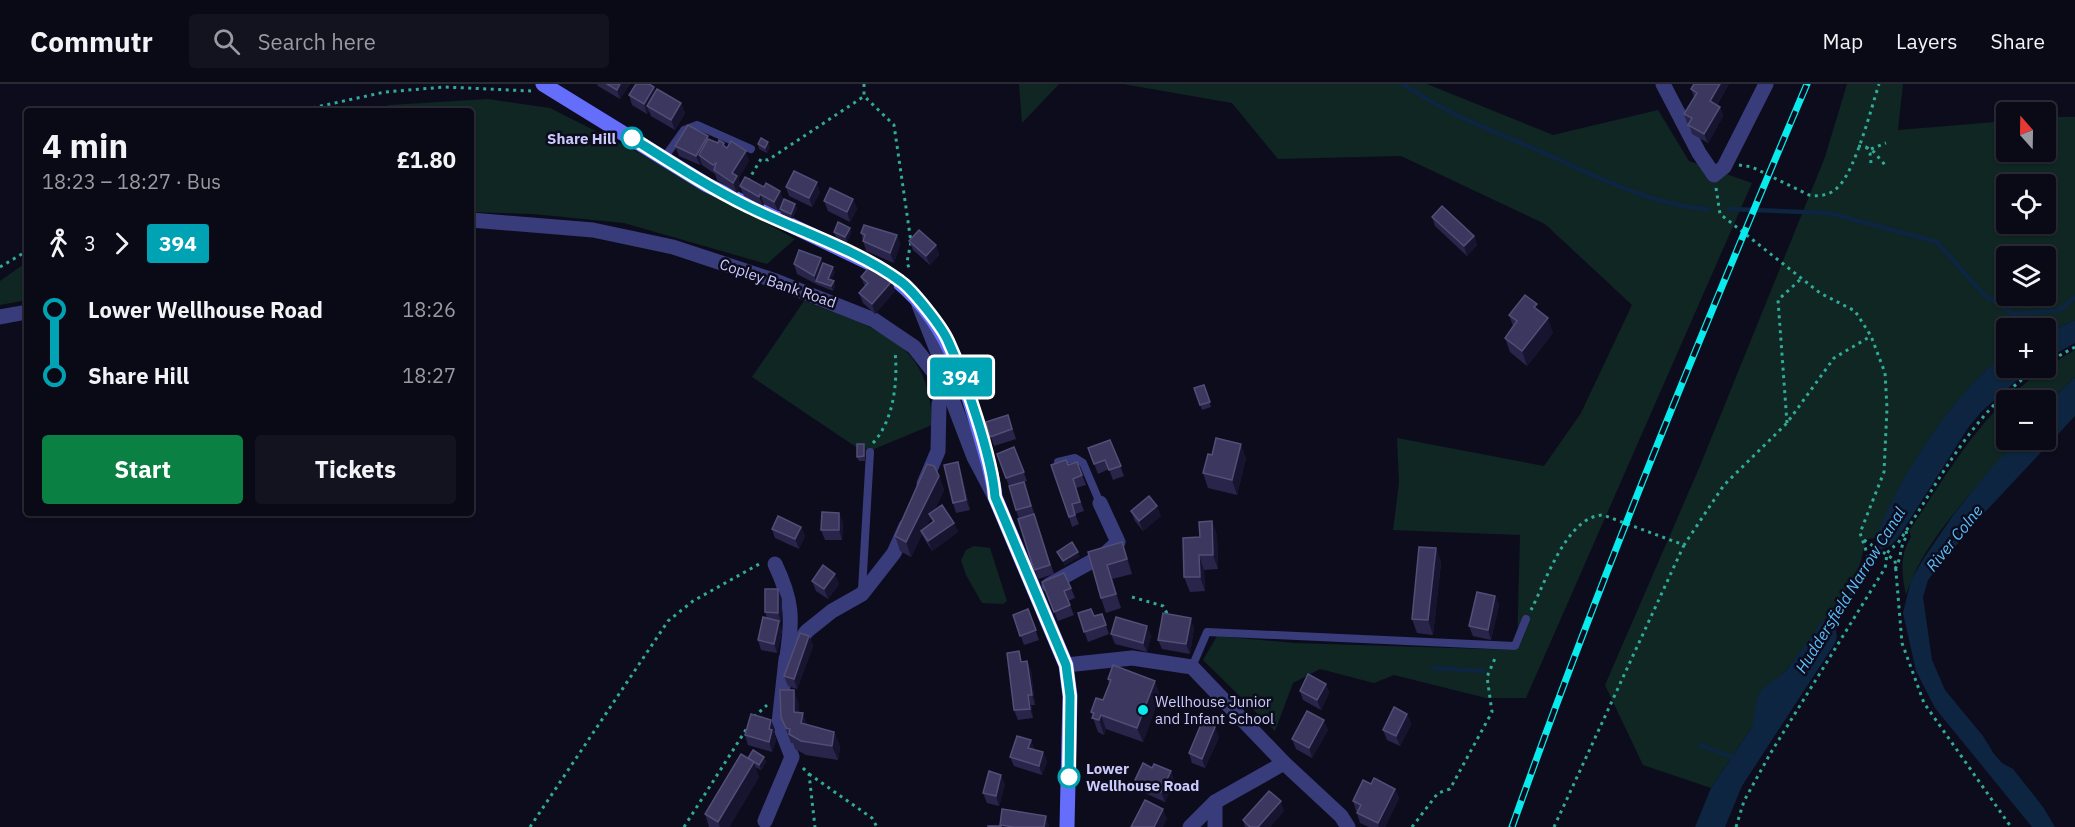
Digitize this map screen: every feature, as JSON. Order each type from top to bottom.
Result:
[{"type":"street","points":[[543,84],[737,200],[878,267],[902,282],[947,339],[993,476],[995,497],[1066,665],[1070,696],[1066,827]]},
{"type":"street","points":[[1663,84],[1699,153],[1714,175],[1724,167],[1766,84]]},
{"type":"street","name":"Copley Bank Road","points":[[474,220],[593,230],[673,247],[773,280],[858,312],[899,335],[914,347],[953,402],[974,457],[995,497]]},
{"type":"street","name":"Copley Bank Road","points":[[918,302],[942,363],[942,386]]},
{"type":"street","points":[[0,317],[24,313]]},
{"type":"street","points":[[786,659],[807,631],[832,611],[862,594],[894,552],[938,451],[939,404],[942,386]]},
{"type":"street","points":[[1035,590],[1072,574],[1105,554],[1118,542],[1100,503]]},
{"type":"street","points":[[765,821],[792,757],[779,723],[792,624],[787,590],[775,564]]},
{"type":"street","points":[[1066,665],[1132,658],[1192,668],[1284,763],[1341,816],[1348,827]]},
{"type":"street","points":[[1190,827],[1215,802],[1284,763]]},
{"type":"street","points":[[1215,802],[1215,827]]},
{"type":"lane","points":[[664,158],[684,130],[697,125],[751,149]]},
{"type":"lane","points":[[862,594],[870,452]]},
{"type":"lane","points":[[1058,462],[1075,458],[1083,463],[1100,503]]},
{"type":"lane","points":[[1192,668],[1207,632],[1515,646],[1526,620]]},
{"type":"path","points":[[864,84],[864,96],[894,125],[911,242],[907,262],[910,272]]},
{"type":"path","points":[[1878,562],[1868,556],[1865,541],[1860,533],[1884,472],[1887,408],[1885,373],[1871,336],[1856,311],[1820,293],[1803,277],[1720,214],[1714,175],[1738,165],[1752,167],[1802,193],[1818,197],[1838,188],[1845,178],[1858,146],[1879,84]]},
{"type":"path","points":[[312,108],[385,92],[445,87],[557,92]]},
{"type":"path","points":[[737,200],[761,159],[768,160],[864,96]]},
{"type":"path","points":[[1858,146],[1868,148],[1886,143]]},
{"type":"path","points":[[1868,148],[1871,163]]},
{"type":"path","points":[[1868,148],[1885,165]]},
{"type":"path","points":[[0,267],[24,253]]},
{"type":"path","points":[[1787,423],[1779,300],[1803,277]]},
{"type":"path","points":[[870,452],[869,446],[885,430],[897,375],[895,342],[899,335]]},
{"type":"path","points":[[1554,827],[1684,545],[1724,485],[1787,423],[1834,358],[1871,336]]},
{"type":"path","points":[[2056,357],[2075,347]]},
{"type":"path","points":[[1736,827],[1744,801],[1770,754],[1885,568],[1883,558],[1905,531],[1980,418],[2024,378]]},
{"type":"path","points":[[1526,620],[1572,531],[1591,515],[1603,515],[1684,545]]},
{"type":"path","points":[[1885,568],[1895,567],[1900,562],[1900,547],[1907,536],[1905,531]]},
{"type":"path","points":[[1865,541],[1893,557],[1902,644],[1924,703],[2011,827]]},
{"type":"path","points":[[530,827],[668,621],[693,601],[752,566],[771,559],[775,564]]},
{"type":"path","points":[[1132,597],[1164,606],[1165,614],[1176,617]]},
{"type":"path","points":[[1413,827],[1438,793],[1450,789],[1492,712],[1487,677],[1501,646]]},
{"type":"path","points":[[684,827],[757,712],[782,693]]},
{"type":"path","points":[[792,757],[808,774],[873,818],[877,827]]},
{"type":"path","points":[[808,774],[816,827]]},
{"type":"green space","points":[[1019,84],[1059,84],[1022,123]]},
{"type":"green space","points":[[1123,84],[1427,84],[1553,135],[1658,110],[1689,161],[1752,183],[1526,698],[1486,698],[1394,675],[1374,683],[1320,669],[1293,683],[1275,731],[1203,660],[1217,636],[1294,643],[1517,650],[1520,535],[1393,530],[1399,483],[1397,438],[1544,466],[1581,413],[1632,305],[1545,224],[1401,156],[1278,159],[1232,103]]},
{"type":"green space","points":[[1847,84],[1903,84],[1898,130],[1996,122],[1996,162],[2056,162],[2056,117],[2075,117],[2075,320],[2056,329],[2056,318],[1996,318],[1996,363],[1970,387],[1931,437],[1897,492],[1877,538],[1867,539],[1858,570],[1848,587],[1785,672],[1775,680],[1752,727],[1711,788],[1643,765],[1605,685],[1700,466],[1825,157]]},
{"type":"green space","points":[[488,99],[550,108],[641,154],[795,239],[767,264],[624,223],[533,214],[474,212],[474,108],[376,108],[390,105]]},
{"type":"green space","points":[[24,264],[24,301],[0,305],[0,281]]},
{"type":"green space","points":[[804,301],[875,329],[894,340],[909,354],[921,372],[929,396],[932,425],[874,449],[859,449],[752,377]]},
{"type":"green space","points":[[2075,350],[2075,377],[2056,395],[2056,390],[2017,390],[2032,378],[2056,378],[2056,361]]},
{"type":"green space","points":[[1996,410],[1996,450],[2010,450],[1939,533],[1925,553],[1906,595],[1903,558],[1911,537],[1909,531],[1980,428]]},
{"type":"green space","points":[[974,546],[990,548],[1007,601],[1003,604],[982,603],[966,575],[961,560],[966,550]]},
{"type":"water","points":[[2075,320],[2075,343],[2056,353],[2056,329]]},
{"type":"water","points":[[1996,362],[1996,378],[2020,378],[2006,390],[1996,390],[1996,399],[1968,428],[1898,538],[1891,545],[1882,549],[1835,624],[1837,637],[1835,643],[1742,786],[1725,827],[1695,827],[1711,788],[1752,727],[1757,697],[1763,688],[1785,672],[1822,621],[1831,620],[1875,552],[1880,527],[1917,458],[1952,408]]},
{"type":"water","points":[[2075,377],[2075,416],[2056,436],[2056,395]]},
{"type":"water","name":"River Colne","points":[[2009,450],[2043,450],[1973,525],[1928,580],[1923,597],[1932,660],[1945,690],[1983,736],[1994,754],[2002,763],[2013,769],[2043,807],[2055,827],[2032,827],[1935,708],[1916,671],[1903,613],[1911,580],[1924,558],[1954,514],[1992,467]]},
{"type":"building","points":[[607,84],[620,84],[617,90]]},
{"type":"building","points":[[636,84],[649,84],[654,87],[644,104],[629,95]]},
{"type":"building","points":[[1694,84],[1720,84],[1710,101],[1720,107],[1704,134],[1688,125],[1692,118],[1684,114],[1697,93],[1691,89]]},
{"type":"building","points":[[657,89],[681,103],[671,120],[647,106]]},
{"type":"building","points":[[688,125],[708,136],[696,156],[675,146]]},
{"type":"building","points":[[761,138],[768,142],[765,148],[758,144]]},
{"type":"building","points":[[708,139],[718,143],[719,140],[727,148],[731,141],[746,151],[732,173],[737,176],[733,183],[714,170],[716,163],[713,165],[699,155]]},
{"type":"building","points":[[794,171],[817,182],[809,198],[786,187]]},
{"type":"building","points":[[745,177],[764,187],[766,183],[780,191],[774,202],[760,194],[759,197],[740,186]]},
{"type":"building","points":[[830,188],[853,199],[847,212],[824,201]]},
{"type":"building","points":[[784,199],[795,204],[791,214],[780,209]]},
{"type":"building","points":[[1442,206],[1474,236],[1464,246],[1432,217]]},
{"type":"building","points":[[838,222],[850,228],[845,237],[834,232]]},
{"type":"building","points":[[864,225],[897,235],[890,253],[863,241],[865,235],[861,233]]},
{"type":"building","points":[[919,230],[936,245],[926,256],[909,241]]},
{"type":"building","points":[[799,250],[821,258],[814,276],[794,264]]},
{"type":"building","points":[[823,263],[833,267],[828,279],[834,281],[831,286],[816,281]]},
{"type":"building","points":[[872,264],[892,281],[872,304],[859,293],[868,283],[861,277]]},
{"type":"building","points":[[1525,295],[1537,304],[1534,307],[1548,318],[1522,351],[1505,338],[1517,321],[1509,315]]},
{"type":"building","points":[[1204,385],[1210,402],[1200,405],[1194,388]]},
{"type":"building","points":[[1008,415],[1012,429],[990,437],[986,422]]},
{"type":"building","points":[[1216,438],[1241,444],[1232,480],[1203,473],[1208,454],[1212,455]]},
{"type":"building","points":[[1110,440],[1121,466],[1109,470],[1105,460],[1094,464],[1088,448]]},
{"type":"building","points":[[857,444],[864,444],[864,456],[857,457]]},
{"type":"building","points":[[1014,447],[1024,472],[1006,478],[997,454]]},
{"type":"building","points":[[1066,460],[1068,465],[1077,462],[1082,475],[1073,479],[1080,502],[1072,504],[1075,515],[1069,517],[1051,465]]},
{"type":"building","points":[[958,462],[966,500],[953,503],[944,465]]},
{"type":"building","points":[[927,464],[934,466],[939,476],[906,542],[895,536]]},
{"type":"building","points":[[1024,482],[1031,506],[1016,510],[1009,486]]},
{"type":"building","points":[[1149,496],[1157,506],[1139,521],[1131,511]]},
{"type":"building","points":[[942,505],[954,523],[928,541],[921,531],[934,521],[929,514]]},
{"type":"building","points":[[822,512],[839,513],[839,530],[821,530]]},
{"type":"building","points":[[1034,514],[1050,565],[1034,570],[1018,519]]},
{"type":"building","points":[[778,516],[801,527],[795,539],[772,529]]},
{"type":"building","points":[[1212,521],[1213,555],[1199,555],[1200,577],[1184,577],[1183,538],[1200,537],[1199,522]]},
{"type":"building","points":[[1072,542],[1078,552],[1063,561],[1057,552]]},
{"type":"building","points":[[1122,542],[1127,559],[1107,565],[1116,594],[1101,598],[1088,552]]},
{"type":"building","points":[[1419,547],[1436,548],[1428,620],[1412,619]]},
{"type":"building","points":[[823,565],[835,574],[824,589],[812,581]]},
{"type":"building","points":[[1064,573],[1071,588],[1064,591],[1070,605],[1054,612],[1042,582]]},
{"type":"building","points":[[765,589],[778,589],[778,613],[765,612]]},
{"type":"building","points":[[1477,592],[1495,596],[1488,630],[1469,626]]},
{"type":"building","points":[[1028,609],[1036,630],[1020,636],[1013,615]]},
{"type":"building","points":[[1091,609],[1094,616],[1102,614],[1106,625],[1084,632],[1078,613]]},
{"type":"building","points":[[1163,613],[1191,618],[1186,644],[1158,640]]},
{"type":"building","points":[[763,617],[779,621],[774,644],[758,640]]},
{"type":"building","points":[[1116,617],[1147,626],[1143,643],[1111,634]]},
{"type":"building","points":[[800,633],[809,636],[794,679],[784,676]]},
{"type":"building","points":[[1019,651],[1021,662],[1027,661],[1032,695],[1028,695],[1030,709],[1014,710],[1007,653]]},
{"type":"building","points":[[1113,665],[1155,681],[1137,728],[1101,715],[1099,720],[1092,718],[1094,713],[1091,712],[1096,698],[1103,700],[1111,680],[1108,679]]},
{"type":"building","points":[[1308,674],[1326,684],[1317,700],[1300,691]]},
{"type":"building","points":[[780,690],[794,690],[794,712],[803,713],[801,723],[834,732],[832,746],[801,741],[789,734],[790,729],[786,728],[781,717]]},
{"type":"building","points":[[1394,707],[1407,714],[1396,736],[1383,730]]},
{"type":"building","points":[[1307,711],[1324,720],[1309,748],[1292,739]]},
{"type":"building","points":[[751,714],[771,720],[769,729],[772,730],[769,742],[745,735]]},
{"type":"building","points":[[1202,722],[1215,727],[1202,759],[1189,753]]},
{"type":"building","points":[[1017,736],[1031,740],[1028,748],[1043,752],[1039,766],[1010,757]]},
{"type":"building","points":[[753,750],[764,757],[759,765],[748,758]]},
{"type":"building","points":[[741,754],[754,762],[718,822],[705,814]]},
{"type":"building","points":[[1143,763],[1152,768],[1154,764],[1171,771],[1161,792],[1135,780]]},
{"type":"building","points":[[989,771],[1001,775],[996,796],[983,793]]},
{"type":"building","points":[[1374,778],[1395,789],[1378,823],[1357,813],[1361,805],[1353,801],[1363,780],[1371,784]]},
{"type":"building","points":[[1269,791],[1281,801],[1258,827],[1250,827],[1243,820]]},
{"type":"building","points":[[1145,800],[1163,809],[1154,827],[1131,827]]},
{"type":"building","points":[[1002,809],[1046,816],[1044,827],[1000,825]]},
{"type":"waterway","points":[[1403,84],[1467,120],[1620,187],[1664,201],[1708,209]]},
{"type":"waterway","points":[[1729,209],[1829,213],[1937,242],[1983,294],[2013,314],[2060,310],[2075,297]]},
{"type":"waterway","points":[[1434,668],[1484,671]]},
{"type":"waterway","points":[[1700,745],[1737,759]]},
{"type":"railway","points":[[1512,827],[1581,639],[1654,453],[1807,84]]},
{"type":"bus line","name":"394","points":[[632,138],[707,185],[747,206],[878,267],[902,282],[934,319],[947,339],[973,410],[993,476],[995,497],[1066,665],[1070,696],[1069,777]]},
{"type":"place","name":"Share Hill","points":[[632,138]]},
{"type":"place","name":"Wellhouse Junior and Infant School","points":[[1143,710]]},
{"type":"place","name":"Lower Wellhouse Road","points":[[1069,777]]},
{"type":"water label","name":"Huddersfield Narrow Canal","points":[[1850,590]]}]
